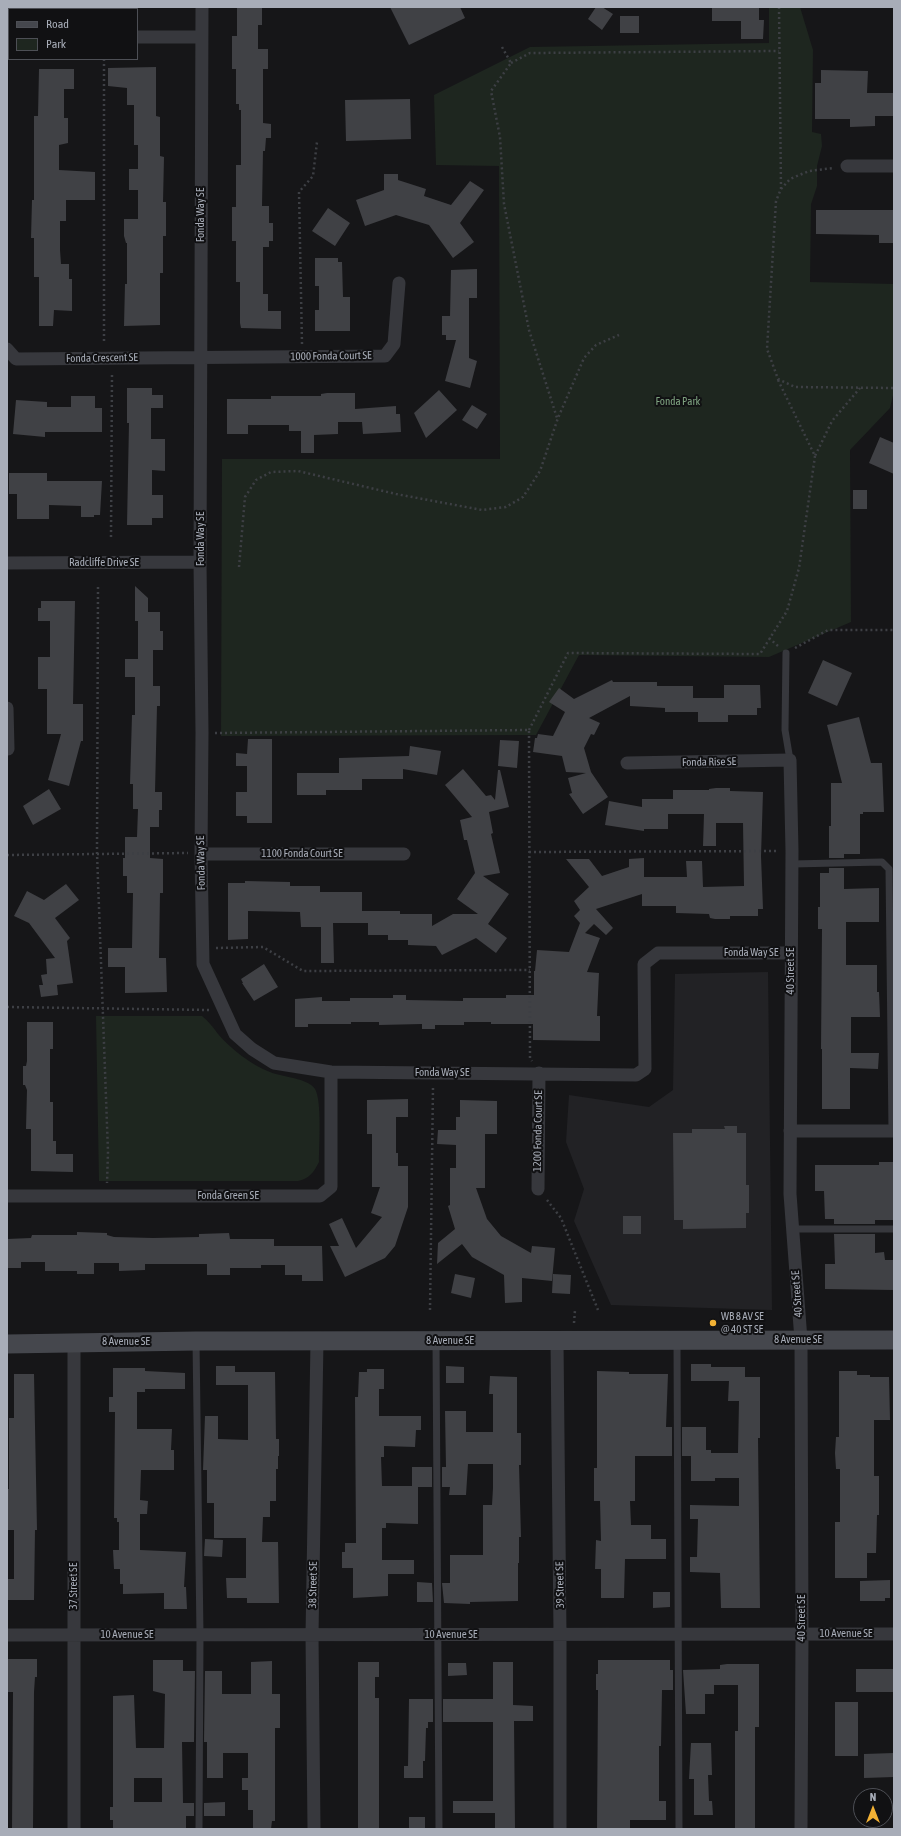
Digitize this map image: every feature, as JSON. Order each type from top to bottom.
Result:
[{"type":"street","name":"Fonda Way SE","points":[[202,7],[202,356],[200,562],[203,964],[235,1034],[252,1049],[274,1063],[331,1072],[636,1075],[645,1069],[644,964],[658,953],[791,953]]},
{"type":"street","points":[[138,37],[201,37]]},
{"type":"street","points":[[847,166],[894,166]]},
{"type":"street","name":"1000 Fonda Court SE","points":[[202,356],[385,356],[394,344],[398,283]]},
{"type":"street","name":"Fonda Crescent SE","points":[[7,349],[16,359],[202,356]]},
{"type":"street","name":"Radcliffe Drive SE","points":[[7,563],[200,562]]},
{"type":"street","points":[[7,708],[8,749]]},
{"type":"street","name":"Fonda Rise SE","points":[[627,763],[790,760]]},
{"type":"street","name":"40 Street SE","points":[[790,760],[792,858],[790,1131],[792,1229],[800,1340],[802,1634],[800,1829]]},
{"type":"street","name":"1100 Fonda Court SE","points":[[201,854],[404,854]]},
{"type":"street","name":"Fonda Green SE","points":[[7,1196],[320,1196],[331,1187],[331,1072]]},
{"type":"street","name":"1200 Fonda Court SE","points":[[538,1189],[539,1073]]},
{"type":"street","points":[[790,1131],[893,1131]]},
{"type":"street","name":"8 Avenue SE","points":[[7,1344],[196,1341],[894,1340]]},
{"type":"street","name":"38 Street SE","points":[[314,1829],[312,1635],[316,1341]]},
{"type":"street","name":"39 Street SE","points":[[557,1341],[560,1829]]},
{"type":"street","name":"37 Street SE","points":[[74,1342],[74,1829]]},
{"type":"street","name":"10 Avenue SE","points":[[7,1635],[894,1634]]},
{"type":"lane","points":[[786,653],[785,730],[790,760]]},
{"type":"lane","points":[[792,858],[882,862],[889,869],[893,1131]]},
{"type":"lane","points":[[792,1229],[894,1229]]},
{"type":"lane","points":[[677,1340],[679,1829]]},
{"type":"lane","points":[[196,1341],[200,1635],[199,1829]]},
{"type":"lane","points":[[436,1341],[439,1829]]},
{"type":"path","points":[[779,7],[781,189]]},
{"type":"path","points":[[502,47],[511,62]]},
{"type":"path","points":[[558,418],[529,330],[504,204],[500,137],[491,91],[511,62],[530,53],[780,51]]},
{"type":"path","points":[[104,60],[104,344],[112,370],[111,537]]},
{"type":"path","points":[[303,357],[299,192],[313,176],[317,142]]},
{"type":"path","points":[[815,456],[778,379],[767,349],[776,202],[781,189],[790,179],[809,171],[847,166]]},
{"type":"path","points":[[238,567],[245,497],[256,480],[271,472],[298,471],[396,494],[482,510],[506,507],[523,497],[540,471],[558,418],[584,358],[596,345],[619,335]]},
{"type":"path","points":[[778,379],[795,387],[894,388]]},
{"type":"path","points":[[539,1073],[530,1058],[529,730],[568,653],[760,654],[787,611],[799,568],[815,456],[832,421],[860,387]]},
{"type":"path","points":[[98,588],[97,853],[108,1152],[107,1196]]},
{"type":"path","points":[[786,653],[828,630],[894,630]]},
{"type":"path","points":[[202,733],[529,730]]},
{"type":"path","points":[[529,852],[792,858]]},
{"type":"path","points":[[7,855],[97,853],[201,854]]},
{"type":"path","points":[[203,948],[263,947],[303,971],[530,970]]},
{"type":"path","points":[[7,1007],[224,1010]]},
{"type":"path","points":[[430,1310],[433,1073]]},
{"type":"path","points":[[538,1189],[561,1218],[598,1310]]},
{"type":"shaded area","points":[[768,972],[772,1310],[611,1305],[574,1221],[584,1189],[566,1142],[569,1095],[649,1107],[673,1090],[675,974]]},
{"type":"green space","name":"Fonda Park","points":[[769,7],[800,7],[813,50],[812,132],[821,134],[822,146],[817,166],[817,186],[811,204],[810,282],[894,284],[894,391],[890,408],[850,450],[851,622],[769,657],[579,655],[536,735],[221,736],[222,459],[500,459],[499,166],[436,165],[434,95],[530,47],[769,43]]},
{"type":"green space","points":[[96,1016],[202,1016],[229,1045],[249,1061],[275,1074],[301,1080],[312,1085],[315,1089],[319,1103],[320,1124],[319,1162],[313,1172],[305,1179],[298,1181],[99,1181]]},
{"type":"building","points":[[237,7],[262,7],[262,25],[258,25],[258,49],[268,49],[268,69],[263,69],[263,123],[271,124],[271,138],[266,138],[265,151],[263,151],[262,206],[269,206],[269,223],[273,223],[273,241],[269,241],[269,247],[263,247],[263,294],[268,294],[268,311],[281,311],[281,329],[241,328],[240,323],[240,282],[236,282],[236,241],[232,241],[232,207],[236,207],[236,165],[241,165],[241,110],[239,110],[239,104],[236,104],[236,69],[232,69],[232,36],[237,36]]},
{"type":"building","points":[[390,7],[460,7],[465,18],[409,45]]},
{"type":"building","points":[[596,7],[602,7],[613,14],[602,30],[588,19]]},
{"type":"building","points":[[712,7],[759,7],[759,20],[764,20],[763,39],[741,39],[741,21],[712,21]]},
{"type":"building","points":[[620,16],[639,16],[639,33],[620,33]]},
{"type":"building","points":[[156,67],[156,116],[160,117],[160,156],[164,157],[163,202],[166,202],[166,236],[163,236],[163,273],[160,273],[160,325],[124,326],[125,284],[127,284],[127,243],[124,236],[124,219],[138,219],[138,190],[129,190],[129,169],[138,169],[138,145],[134,145],[134,105],[127,105],[127,88],[108,86],[108,68]]},
{"type":"building","points":[[39,69],[74,69],[74,89],[64,89],[64,118],[68,118],[68,143],[59,145],[59,170],[95,172],[95,200],[66,200],[66,221],[60,221],[61,264],[69,264],[69,279],[72,279],[72,311],[54,310],[53,326],[39,326],[39,277],[34,277],[34,238],[31,238],[32,200],[34,200],[34,116],[38,116]]},
{"type":"building","points":[[821,70],[868,71],[867,93],[894,93],[894,116],[875,116],[875,126],[850,127],[850,119],[815,119],[815,83],[821,83]]},
{"type":"building","points":[[410,99],[411,139],[346,141],[345,100]]},
{"type":"building","points":[[384,174],[398,174],[398,180],[426,189],[424,196],[451,205],[470,181],[484,190],[460,223],[474,242],[453,258],[429,225],[396,215],[365,226],[356,200],[384,190]]},
{"type":"building","points":[[328,208],[350,223],[335,246],[312,231]]},
{"type":"building","points":[[816,210],[894,210],[894,243],[879,243],[879,235],[816,234]]},
{"type":"building","points":[[315,258],[338,258],[338,262],[342,262],[343,297],[350,297],[350,331],[315,331],[315,310],[319,310],[319,286],[315,286]]},
{"type":"building","points":[[477,269],[477,298],[469,298],[469,358],[477,361],[470,388],[445,381],[456,340],[446,340],[446,335],[442,335],[442,316],[450,316],[451,270]]},
{"type":"building","points":[[127,388],[152,388],[152,395],[163,395],[163,408],[151,408],[151,439],[165,439],[165,471],[152,470],[152,495],[163,495],[163,518],[152,518],[152,525],[127,525],[129,423],[127,423]]},
{"type":"building","points":[[439,390],[457,410],[426,438],[414,413]]},
{"type":"building","points":[[355,393],[355,409],[396,406],[396,414],[400,414],[401,432],[363,434],[362,422],[338,422],[338,434],[314,435],[314,453],[301,453],[301,431],[289,431],[289,425],[248,425],[248,434],[227,434],[227,399],[271,399],[271,396],[321,396],[321,394]]},
{"type":"building","points":[[71,396],[95,396],[95,408],[102,408],[102,432],[45,432],[45,437],[13,434],[16,400],[47,402],[47,407],[71,407]]},
{"type":"building","points":[[472,405],[487,414],[477,429],[462,420]]},
{"type":"building","points":[[880,437],[894,443],[894,474],[869,463]]},
{"type":"building","points":[[9,473],[47,473],[47,481],[102,481],[100,515],[94,515],[94,517],[81,517],[81,506],[49,505],[49,519],[17,519],[17,494],[9,494]]},
{"type":"building","points":[[853,490],[867,490],[867,509],[853,509]]},
{"type":"building","points":[[135,586],[148,598],[148,612],[160,612],[160,631],[163,631],[163,650],[153,650],[153,686],[160,686],[160,706],[157,706],[155,792],[162,792],[162,810],[159,810],[159,827],[150,827],[150,858],[163,859],[163,893],[160,893],[159,958],[166,958],[167,992],[125,993],[125,967],[108,967],[108,948],[132,948],[133,893],[127,893],[127,876],[123,876],[123,858],[125,858],[125,837],[137,837],[138,809],[133,809],[133,784],[130,784],[132,715],[135,715],[135,677],[125,677],[125,659],[138,659],[138,621],[135,621]]},
{"type":"building","points":[[41,601],[75,601],[73,704],[83,704],[83,741],[81,741],[69,786],[48,780],[61,734],[47,734],[47,689],[38,689],[38,657],[50,657],[50,621],[38,621],[38,608],[41,608]]},
{"type":"building","points":[[823,660],[852,673],[837,706],[808,693]]},
{"type":"building","points":[[612,680],[613,682],[657,682],[657,686],[693,686],[693,698],[724,698],[724,685],[760,685],[761,708],[757,708],[757,715],[728,715],[728,722],[698,722],[698,712],[665,712],[665,708],[630,706],[630,696],[589,718],[600,723],[594,735],[591,734],[584,748],[591,772],[608,797],[583,814],[569,794],[572,793],[568,778],[586,773],[566,772],[562,756],[533,752],[535,738],[537,738],[538,734],[553,736],[565,712],[549,702],[559,688],[574,699]]},
{"type":"building","points":[[859,717],[871,763],[882,763],[884,812],[863,812],[863,814],[860,814],[860,854],[844,854],[844,858],[829,858],[831,783],[842,783],[827,725]]},
{"type":"building","points":[[248,739],[272,739],[272,823],[247,823],[247,816],[236,816],[236,792],[247,792],[247,766],[236,766],[236,753],[247,754]]},
{"type":"building","points":[[500,740],[519,741],[517,768],[498,766]]},
{"type":"building","points":[[410,746],[441,751],[437,775],[403,769],[403,779],[362,779],[362,790],[326,790],[326,795],[297,795],[297,773],[339,773],[339,758],[409,756]]},
{"type":"building","points":[[463,769],[486,796],[491,795],[495,800],[498,770],[500,770],[509,807],[489,812],[493,833],[491,834],[500,873],[483,876],[509,894],[488,924],[507,938],[496,953],[476,938],[442,955],[436,946],[408,945],[408,940],[388,940],[388,935],[368,935],[368,923],[333,923],[334,963],[321,963],[321,927],[301,927],[300,912],[248,911],[248,939],[228,940],[228,883],[245,883],[245,881],[290,882],[290,886],[320,886],[320,892],[362,892],[362,911],[400,911],[400,914],[432,914],[432,926],[453,914],[478,914],[457,899],[475,873],[467,840],[464,840],[460,820],[472,817],[445,785]]},
{"type":"building","points":[[716,788],[730,788],[730,791],[763,792],[761,856],[763,909],[758,909],[758,916],[730,916],[730,919],[715,919],[710,918],[709,914],[676,913],[676,906],[642,906],[642,894],[596,909],[613,928],[606,935],[594,924],[585,933],[600,938],[587,972],[599,973],[597,1016],[600,1016],[600,1041],[533,1040],[533,1024],[491,1024],[491,1022],[464,1022],[464,1025],[435,1025],[435,1029],[422,1029],[422,1024],[379,1025],[379,1022],[351,1022],[351,1024],[308,1024],[308,1027],[295,1027],[295,999],[322,997],[322,1001],[350,1001],[350,998],[393,998],[393,995],[406,995],[406,1000],[463,1001],[463,998],[506,998],[506,995],[534,995],[534,971],[537,950],[569,952],[580,923],[574,916],[580,910],[574,901],[589,887],[566,859],[589,859],[602,876],[629,867],[629,859],[644,858],[644,877],[687,877],[686,861],[702,861],[703,887],[744,886],[743,823],[716,823],[716,846],[703,846],[704,814],[668,814],[668,829],[644,829],[644,831],[605,825],[609,801],[642,807],[642,799],[673,799],[673,790],[709,790]]},
{"type":"building","points":[[49,789],[61,809],[33,825],[23,806]]},
{"type":"building","points":[[829,868],[844,868],[844,889],[879,888],[879,922],[846,922],[846,965],[877,965],[877,992],[879,992],[880,1017],[851,1017],[851,1053],[879,1053],[878,1069],[850,1068],[850,1109],[822,1109],[822,929],[818,929],[818,907],[820,907],[820,873],[829,873]]},
{"type":"building","points":[[66,884],[79,900],[55,918],[70,938],[67,941],[73,983],[57,985],[58,995],[41,997],[39,985],[43,985],[41,975],[47,974],[46,959],[55,958],[29,923],[14,916],[27,891],[44,900]]},
{"type":"building","points":[[264,964],[278,987],[254,1001],[241,979]]},
{"type":"building","points":[[27,1022],[53,1022],[53,1049],[50,1049],[50,1102],[53,1102],[53,1141],[56,1141],[56,1154],[73,1154],[73,1172],[31,1171],[31,1129],[26,1129],[27,1090],[25,1085],[23,1085],[23,1066],[26,1066],[27,1061]]},
{"type":"building","points":[[408,1099],[408,1117],[396,1117],[396,1153],[398,1153],[398,1166],[408,1166],[408,1207],[395,1246],[385,1258],[345,1277],[330,1246],[339,1246],[329,1224],[342,1218],[356,1248],[382,1217],[371,1213],[380,1187],[372,1187],[372,1134],[367,1134],[367,1100]]},
{"type":"building","points":[[460,1100],[497,1101],[497,1134],[485,1134],[485,1188],[476,1188],[487,1219],[501,1236],[531,1253],[532,1246],[555,1248],[552,1281],[522,1278],[522,1302],[505,1303],[504,1275],[472,1257],[462,1244],[437,1264],[438,1243],[455,1229],[448,1206],[450,1205],[450,1168],[456,1168],[456,1145],[437,1144],[438,1130],[456,1130],[456,1117],[460,1117]]},
{"type":"building","points":[[724,1126],[737,1126],[737,1133],[746,1133],[746,1185],[749,1185],[749,1213],[746,1213],[746,1228],[683,1229],[683,1220],[674,1220],[673,1133],[692,1133],[692,1129],[725,1129]]},
{"type":"building","points":[[879,1162],[894,1162],[894,1220],[875,1220],[875,1224],[834,1224],[834,1219],[825,1219],[824,1191],[815,1191],[815,1165],[879,1165]]},
{"type":"building","points":[[623,1216],[641,1216],[641,1234],[623,1234]]},
{"type":"building","points":[[77,1232],[107,1233],[107,1235],[114,1237],[153,1238],[199,1237],[199,1234],[229,1233],[230,1239],[274,1239],[274,1246],[322,1246],[323,1281],[302,1281],[302,1275],[285,1275],[285,1265],[261,1265],[261,1268],[230,1268],[230,1275],[207,1275],[207,1264],[145,1264],[145,1270],[119,1271],[119,1263],[94,1263],[94,1274],[77,1274],[77,1271],[45,1271],[45,1262],[21,1262],[21,1268],[7,1268],[7,1239],[31,1238],[32,1235],[77,1235]]},
{"type":"building","points":[[834,1234],[875,1234],[875,1253],[884,1252],[885,1260],[894,1260],[894,1290],[825,1289],[825,1264],[835,1264]]},
{"type":"building","points":[[455,1274],[475,1278],[471,1298],[451,1293]]},
{"type":"building","points":[[553,1274],[571,1275],[570,1294],[552,1293]]},
{"type":"building","points":[[691,1364],[711,1364],[711,1367],[745,1367],[745,1377],[760,1377],[760,1438],[758,1438],[760,1608],[721,1608],[720,1573],[690,1572],[690,1557],[697,1557],[698,1519],[690,1519],[690,1505],[739,1506],[739,1478],[715,1478],[715,1481],[691,1481],[691,1456],[682,1456],[682,1427],[706,1427],[706,1450],[711,1450],[711,1453],[738,1453],[739,1401],[728,1401],[729,1381],[691,1381]]},
{"type":"building","points":[[216,1366],[235,1366],[235,1372],[275,1372],[276,1439],[279,1439],[278,1469],[276,1469],[276,1501],[270,1501],[270,1517],[263,1517],[262,1542],[278,1542],[279,1603],[247,1603],[247,1598],[227,1598],[226,1578],[246,1578],[246,1538],[214,1538],[214,1503],[207,1503],[207,1470],[203,1470],[205,1416],[218,1416],[218,1439],[248,1440],[248,1385],[216,1385]]},
{"type":"building","points":[[446,1366],[464,1367],[464,1383],[446,1383]]},
{"type":"building","points":[[113,1368],[145,1368],[145,1371],[185,1373],[185,1389],[145,1389],[145,1392],[137,1392],[137,1429],[172,1429],[171,1450],[174,1450],[174,1470],[141,1470],[140,1500],[148,1501],[147,1514],[140,1514],[140,1550],[186,1552],[184,1587],[186,1587],[187,1609],[164,1609],[164,1593],[123,1594],[123,1584],[120,1584],[120,1569],[114,1569],[113,1550],[119,1550],[119,1522],[117,1522],[117,1518],[114,1518],[115,1412],[109,1412],[109,1397],[113,1397]]},
{"type":"building","points":[[367,1369],[384,1369],[384,1389],[379,1389],[379,1416],[421,1416],[421,1430],[416,1430],[415,1447],[384,1446],[384,1457],[381,1457],[382,1486],[412,1486],[412,1467],[432,1467],[432,1487],[418,1487],[418,1524],[386,1523],[386,1528],[382,1528],[382,1560],[414,1560],[414,1574],[388,1574],[388,1596],[353,1598],[353,1568],[342,1568],[342,1552],[345,1552],[345,1543],[356,1543],[355,1397],[358,1397],[359,1372],[367,1372]]},
{"type":"building","points":[[597,1371],[629,1372],[629,1374],[668,1374],[666,1427],[672,1427],[672,1456],[635,1456],[635,1501],[630,1501],[631,1525],[651,1525],[651,1539],[666,1539],[666,1559],[625,1559],[624,1598],[601,1598],[601,1569],[595,1569],[596,1540],[601,1541],[600,1501],[594,1501],[594,1468],[597,1468]]},
{"type":"building","points":[[839,1371],[857,1371],[857,1375],[870,1375],[870,1377],[889,1377],[890,1420],[874,1420],[874,1476],[879,1476],[879,1515],[877,1515],[876,1553],[867,1553],[867,1578],[835,1578],[835,1522],[840,1522],[840,1469],[836,1469],[835,1453],[836,1437],[839,1437]]},
{"type":"building","points":[[14,1374],[34,1374],[37,1530],[35,1530],[34,1600],[7,1600],[7,1579],[14,1579],[14,1530],[7,1530],[7,1489],[9,1489],[9,1418],[14,1418]]},
{"type":"building","points":[[490,1376],[517,1377],[517,1433],[521,1433],[521,1465],[519,1465],[521,1537],[519,1537],[518,1601],[470,1602],[470,1604],[444,1603],[442,1583],[450,1583],[450,1555],[483,1555],[483,1505],[492,1505],[493,1488],[493,1464],[468,1464],[466,1495],[449,1495],[450,1487],[442,1487],[442,1467],[446,1467],[445,1411],[466,1411],[466,1432],[493,1432],[493,1394],[489,1394]]},
{"type":"building","points":[[205,1539],[223,1540],[222,1557],[204,1556]]},
{"type":"building","points":[[890,1580],[890,1598],[885,1598],[885,1601],[860,1601],[860,1581]]},
{"type":"building","points":[[417,1582],[432,1583],[433,1602],[417,1602]]},
{"type":"building","points":[[653,1592],[670,1592],[670,1607],[653,1608]]},
{"type":"building","points":[[7,1659],[37,1659],[37,1677],[35,1677],[34,1692],[33,1829],[12,1829],[13,1692],[7,1692]]},
{"type":"building","points":[[153,1660],[183,1660],[183,1671],[195,1671],[194,1742],[182,1742],[183,1803],[194,1803],[194,1816],[186,1816],[186,1829],[113,1829],[113,1820],[110,1820],[110,1807],[113,1807],[113,1696],[134,1695],[136,1748],[164,1748],[165,1694],[153,1691]],"holes":[[[134,1778],[162,1778],[162,1802],[134,1802]]]},
{"type":"building","points":[[598,1660],[670,1660],[670,1670],[673,1670],[673,1690],[662,1690],[661,1746],[659,1746],[659,1801],[666,1801],[666,1820],[630,1820],[630,1829],[597,1829],[598,1690],[596,1690],[596,1674],[598,1674]]},
{"type":"building","points":[[272,1661],[272,1694],[280,1694],[280,1728],[275,1728],[275,1821],[272,1821],[271,1829],[253,1829],[253,1810],[248,1810],[248,1790],[242,1790],[242,1778],[248,1778],[248,1753],[223,1753],[223,1778],[207,1778],[207,1742],[204,1742],[205,1671],[222,1671],[222,1694],[251,1694],[251,1662]]},
{"type":"building","points":[[358,1662],[379,1662],[379,1677],[375,1677],[375,1698],[379,1698],[379,1829],[358,1829]]},
{"type":"building","points":[[493,1662],[513,1662],[513,1705],[533,1706],[533,1721],[514,1721],[515,1829],[495,1829],[495,1813],[453,1813],[453,1801],[493,1801],[493,1722],[443,1722],[443,1699],[493,1699]]},
{"type":"building","points":[[448,1663],[466,1663],[467,1675],[448,1676]]},
{"type":"building","points":[[759,1664],[759,1727],[755,1727],[755,1829],[735,1829],[735,1731],[738,1731],[738,1685],[714,1685],[714,1694],[705,1694],[705,1714],[686,1714],[683,1670],[720,1669],[720,1665]]},
{"type":"building","points":[[856,1669],[894,1669],[894,1692],[856,1692]]},
{"type":"building","points":[[409,1699],[433,1699],[433,1722],[428,1722],[428,1728],[426,1728],[423,1778],[404,1778],[404,1766],[408,1766]]},
{"type":"building","points":[[835,1702],[858,1702],[858,1756],[835,1756]]},
{"type":"building","points":[[691,1743],[711,1743],[712,1775],[708,1775],[709,1801],[712,1801],[713,1815],[694,1815],[694,1779],[689,1779]]},
{"type":"building","points":[[894,1753],[894,1777],[864,1778],[864,1754]]},
{"type":"building","points":[[225,1802],[225,1816],[204,1816],[204,1803]]},
{"type":"building","points":[[409,1817],[425,1817],[425,1829],[409,1829]]},
{"type":"place","name":"WB 8 AV SE @ 40 ST SE","points":[[713,1323]]}]
